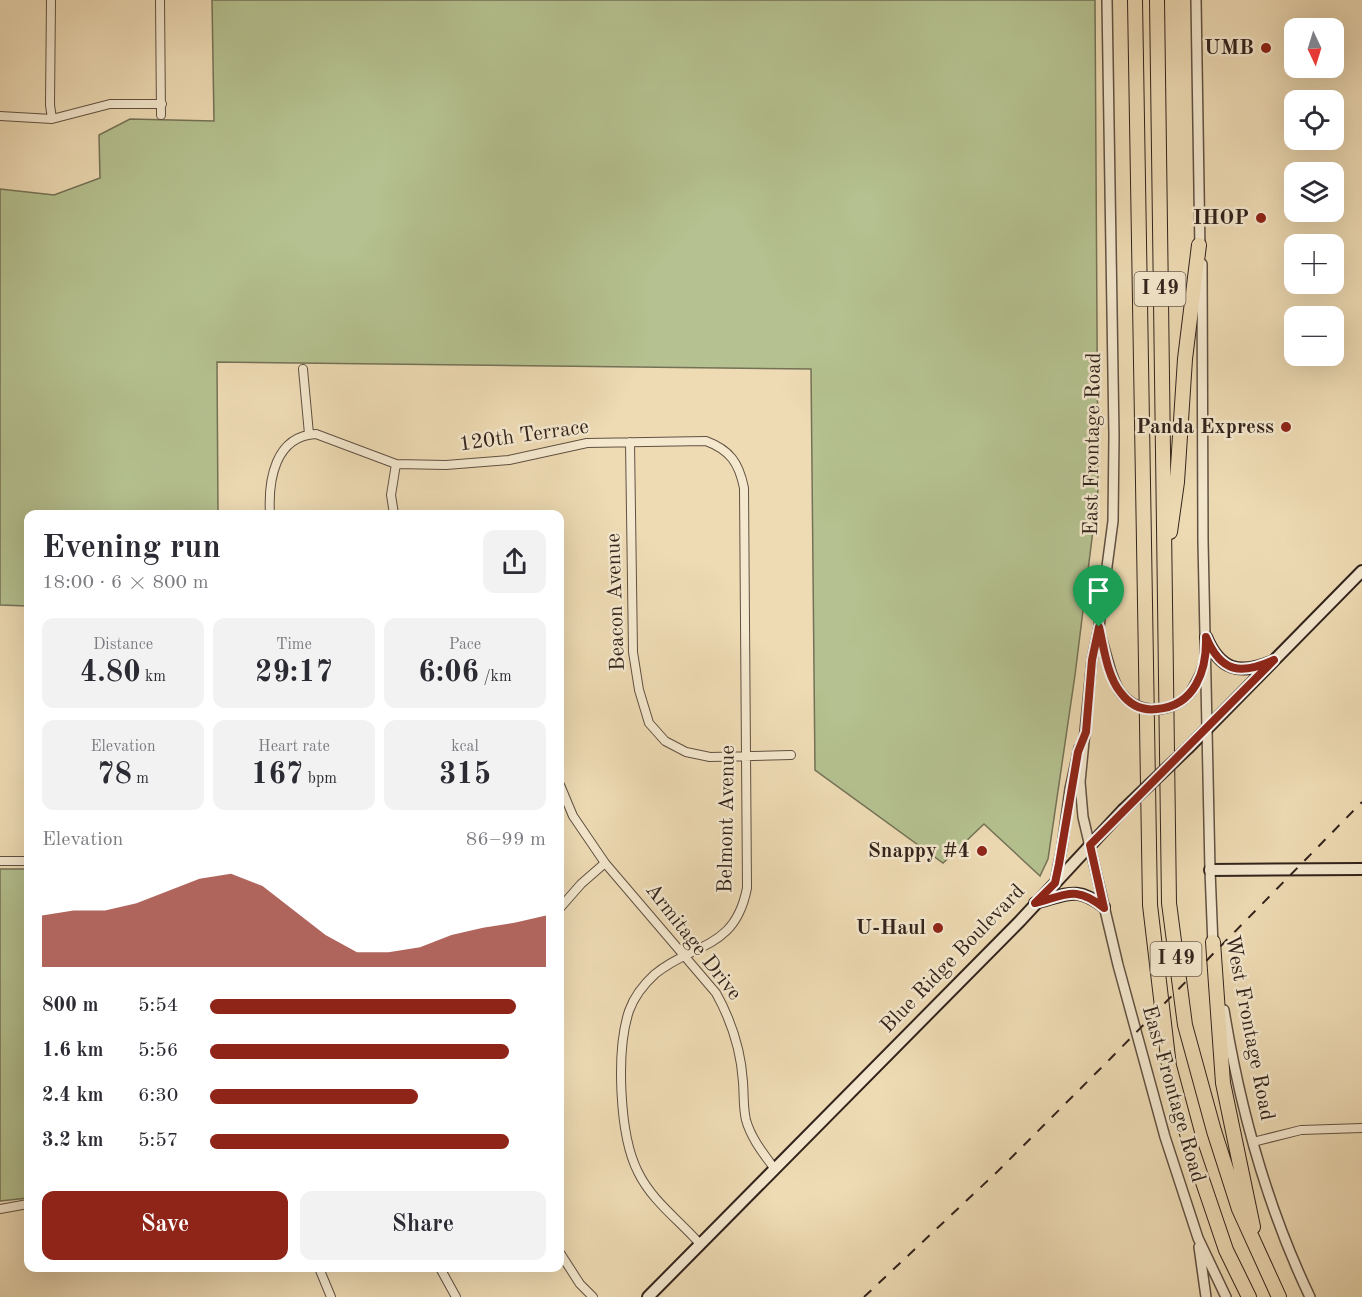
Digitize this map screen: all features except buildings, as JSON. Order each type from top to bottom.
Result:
[{"type":"highway","name":"I 49","points":[[1135,0],[1150,904],[1169,1066],[1189,1141],[1226,1250],[1249,1297]]},
{"type":"highway","name":"I 49","points":[[1157,0],[1169,903],[1185,1025],[1214,1131],[1239,1209],[1279,1297]]},
{"type":"highway","points":[[1164,578],[1177,482],[1185,359],[1199,245]]},
{"type":"highway","points":[[1213,942],[1222,1083],[1259,1253]]},
{"type":"main road","name":"Blue Ridge Boulevard","points":[[648,1297],[1020,921],[1123,810],[1208,728],[1362,571]]},
{"type":"main road","points":[[1206,637],[1221,662],[1231,668],[1244,669],[1274,660]]},
{"type":"main road","points":[[1209,870],[1362,869]]},
{"type":"main road","points":[[1035,903],[1071,893],[1092,898],[1104,908]]},
{"type":"street","points":[[51,0],[50,105],[52,119]]},
{"type":"street","points":[[160,0],[161,115]]},
{"type":"street","name":"East Frontage Road","points":[[1107,0],[1114,436],[1113,521],[1099,627],[1092,660],[1080,782],[1083,817],[1118,965],[1165,1137],[1197,1238],[1226,1297]]},
{"type":"street","name":"West Frontage Road","points":[[1196,0],[1199,245],[1203,305],[1203,541],[1209,870],[1213,942],[1228,1039],[1252,1142],[1295,1266],[1310,1297]]},
{"type":"street","points":[[0,116],[52,119],[110,105],[162,104]]},
{"type":"street","points":[[270,510],[271,486],[277,463],[285,446],[295,438],[309,434],[303,369]]},
{"type":"street","name":"120th Terrace","points":[[309,434],[316,434],[396,464],[446,465],[509,460],[586,443],[706,441],[719,446],[734,459],[741,471],[744,494]]},
{"type":"street","name":"Beacon Avenue","points":[[630,442],[633,652],[639,690],[649,723],[665,741],[686,752],[710,757],[791,755]]},
{"type":"street","points":[[393,510],[391,495],[396,464]]},
{"type":"street","name":"Belmont Avenue","points":[[700,1244],[680,1221],[657,1201],[637,1171],[626,1137],[621,1085],[623,1038],[632,1004],[641,988],[654,975],[716,941],[737,918],[745,900],[747,888],[744,494]]},
{"type":"street","points":[[1099,627],[1111,672],[1119,691],[1138,707],[1149,710],[1170,707],[1183,701],[1191,692],[1206,658]]},
{"type":"street","points":[[1055,883],[1078,752],[1086,732]]},
{"type":"street","name":"Armitage Drive","points":[[564,795],[573,816],[605,863],[716,993],[729,1015],[743,1082],[742,1100],[746,1121],[756,1144],[774,1168]]},
{"type":"street","points":[[0,861],[24,861]]},
{"type":"street","points":[[564,903],[581,884],[605,863]]},
{"type":"street","points":[[1252,1142],[1301,1130],[1362,1128]]},
{"type":"street","points":[[0,1209],[24,1205]]},
{"type":"street","points":[[1197,1238],[1206,1297]]},
{"type":"street","points":[[564,1259],[580,1284],[593,1297]]},
{"type":"street","points":[[321,1272],[331,1297]]},
{"type":"street","points":[[442,1272],[456,1297]]},
{"type":"green space","points":[[212,0],[1095,0],[1098,490],[1075,675],[1048,859],[1040,876],[984,824],[943,863],[815,770],[811,369],[217,362],[218,510],[24,510],[24,606],[0,605],[0,189],[54,195],[100,178],[99,135],[130,119],[214,121]]},
{"type":"green space","points":[[0,869],[24,869],[24,1198],[0,1201]]},
{"type":"railway","points":[[864,1297],[998,1171],[1362,802]]},
{"type":"place","name":"UMB","points":[[1266,48]]},
{"type":"place","name":"IHOP","points":[[1261,218]]},
{"type":"place","name":"Panda Express","points":[[1286,427]]},
{"type":"place","name":"Snappy #4","points":[[982,851]]},
{"type":"place","name":"U-Haul","points":[[938,928]]},
{"type":"route","points":[[1099,627],[1111,672],[1119,691],[1128,701],[1149,710],[1170,707],[1183,701],[1191,692],[1206,658],[1206,637],[1221,662],[1231,668],[1256,667],[1274,660],[1090,845],[1104,908],[1092,898],[1071,893],[1035,903],[1055,883],[1070,789],[1078,752],[1086,732],[1092,660],[1099,627]]}]
